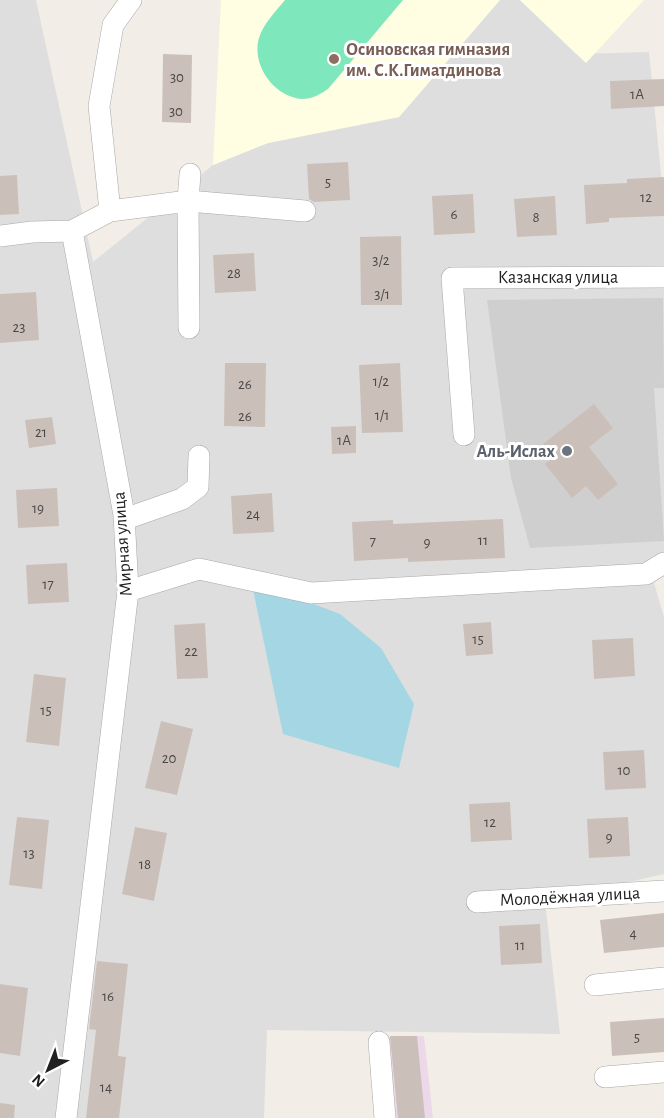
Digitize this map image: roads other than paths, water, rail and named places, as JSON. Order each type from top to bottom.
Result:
[{"type":"street","points":[[110,211],[99,106],[113,25],[131,0]]},
{"type":"street","points":[[189,328],[188,201],[190,174]]},
{"type":"street","points":[[0,236],[72,231],[110,211],[188,201],[305,210]]},
{"type":"street","name":"Мирная улица","points":[[66,1118],[128,591],[125,519],[72,231]]},
{"type":"street","name":"Казанская улица","points":[[464,435],[452,278],[664,277]]},
{"type":"street","points":[[125,519],[182,499],[198,487],[199,456]]},
{"type":"street","points":[[128,591],[199,569],[311,593],[646,574],[664,564]]},
{"type":"street","name":"Молодёжная улица","points":[[477,902],[664,891]]},
{"type":"street","points":[[595,985],[664,978]]},
{"type":"street","points":[[379,1042],[385,1118]]},
{"type":"street","points":[[605,1077],[664,1072]]},
{"type":"water","points":[[251,580],[340,614],[381,648],[414,704],[399,768],[283,734]]},
{"type":"place","name":"Осиновская гимназия им. С.К.Гиматдинова","points":[[334,59]]},
{"type":"place","name":"Аль-Ислах","points":[[567,451]]}]
